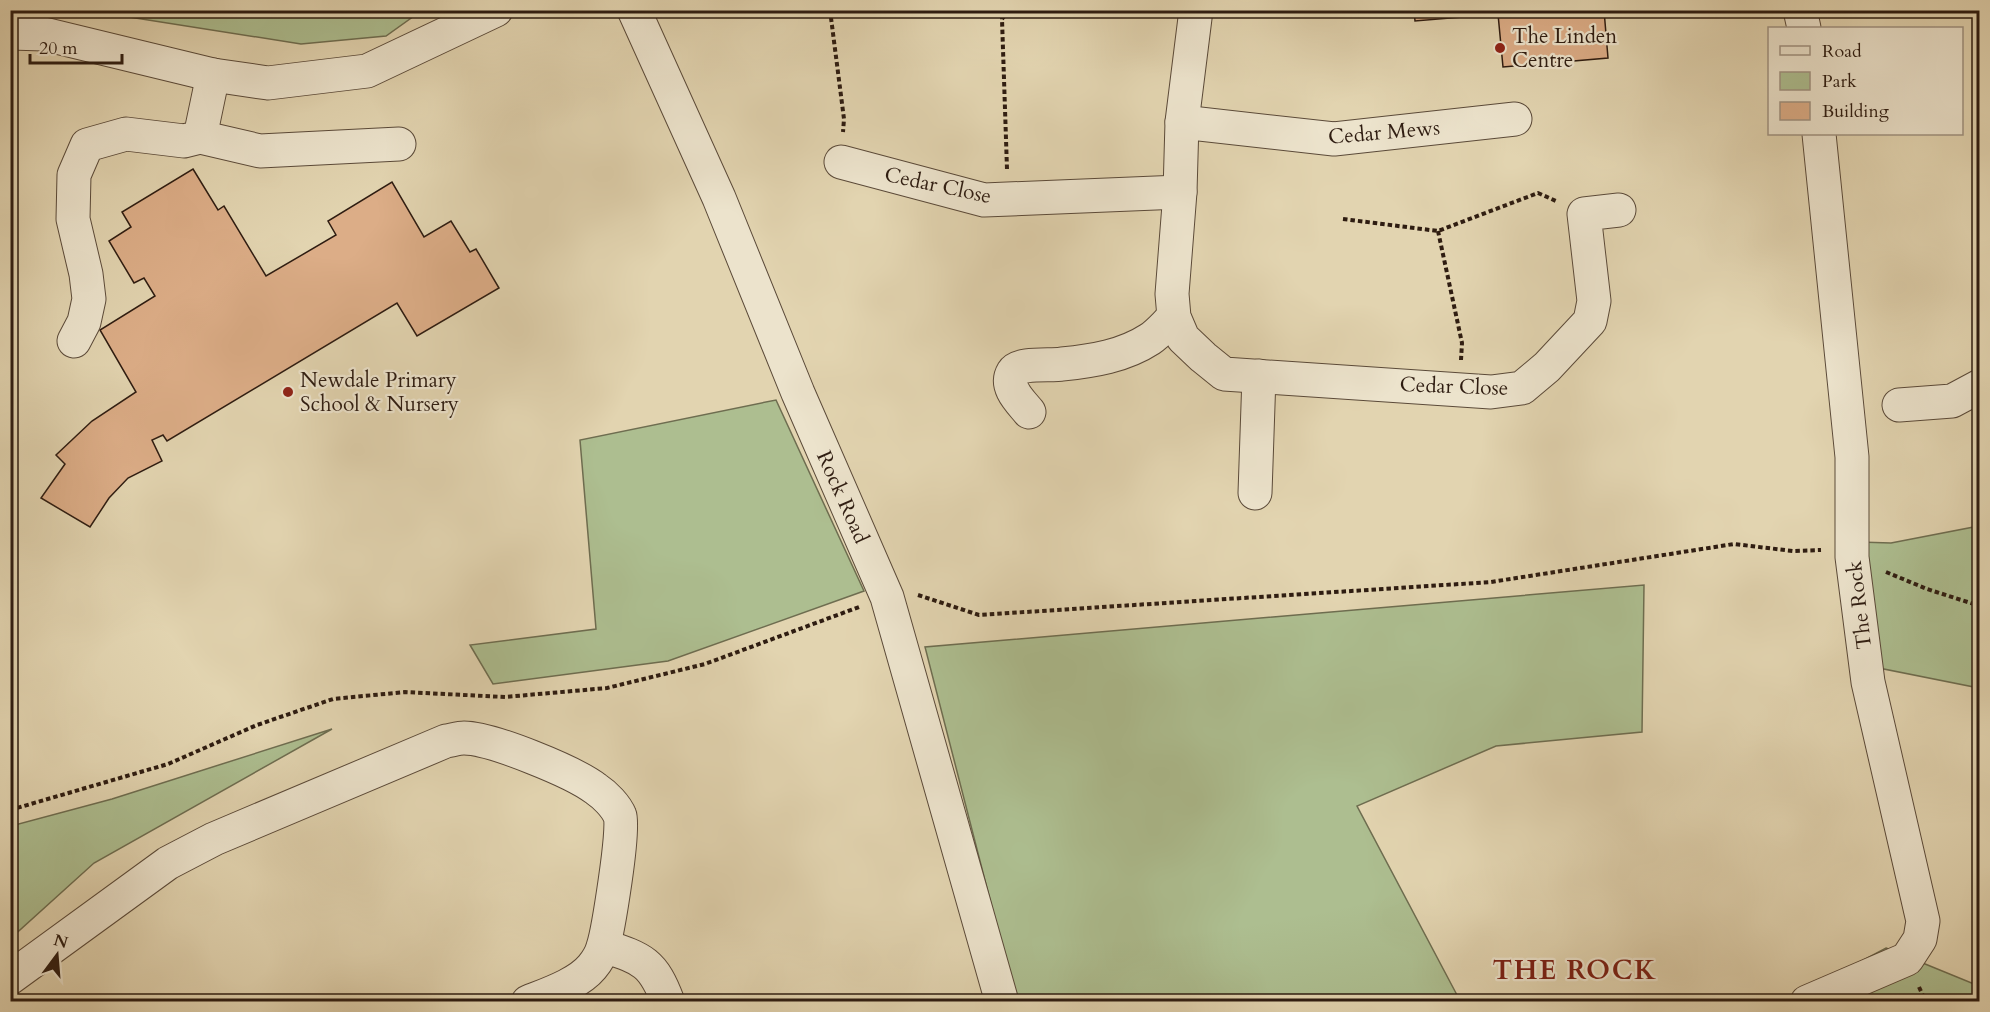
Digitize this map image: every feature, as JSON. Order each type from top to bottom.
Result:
[{"type":"street","points":[[10,33],[45,22],[213,75],[268,83],[367,70],[496,10]]},
{"type":"street","name":"Rock Road","points":[[634,10],[719,198],[798,393],[887,597],[1002,1002]]},
{"type":"street","name":"Cedar Close","points":[[1196,10],[1182,122],[1180,192],[1172,294],[1174,316],[1183,338],[1224,374],[1491,392],[1522,388],[1546,367],[1590,321],[1594,301],[1584,214]]},
{"type":"street","points":[[1800,10],[1804,27]]},
{"type":"street","points":[[200,137],[213,75]]},
{"type":"street","name":"Cedar Mews","points":[[1182,122],[1334,140],[1515,119]]},
{"type":"street","points":[[74,341],[84,322],[89,299],[86,274],[73,219],[74,175],[87,145],[126,134],[184,141],[200,137],[260,151],[399,144]]},
{"type":"street","name":"The Rock","points":[[1807,1002],[1907,959],[1920,939],[1923,921],[1868,682],[1852,557],[1852,457],[1819,135]]},
{"type":"street","name":"Cedar Close","points":[[841,162],[984,200],[1180,192]]},
{"type":"street","points":[[1584,214],[1619,210]]},
{"type":"street","points":[[1029,412],[1014,393],[1011,381],[1013,371],[1026,365],[1060,365],[1111,357],[1152,338],[1174,316]]},
{"type":"street","points":[[1255,493],[1259,376]]},
{"type":"street","points":[[1899,405],[1952,401],[1980,386]]},
{"type":"street","points":[[10,978],[168,863],[214,839],[446,741],[465,738],[490,742],[556,767],[597,789],[622,818],[622,836],[604,946],[590,969],[563,987],[528,1002]]},
{"type":"street","points":[[604,946],[628,954],[648,965],[660,979],[668,1002]]},
{"type":"path","points":[[830,10],[844,119],[841,162]]},
{"type":"path","points":[[1008,199],[1002,19],[1009,10]]},
{"type":"path","points":[[1343,219],[1438,231],[1538,193],[1584,214]]},
{"type":"path","points":[[1438,231],[1462,343],[1461,389]]},
{"type":"path","points":[[10,810],[168,764],[257,725],[333,699],[405,692],[505,697],[607,688],[705,664],[887,597],[922,595],[979,615],[1491,582],[1734,544],[1793,550],[1837,549],[1927,589],[1980,606]]},
{"type":"green space","points":[[91,11],[421,11],[386,36],[301,44]]},
{"type":"green space","points":[[776,400],[864,591],[668,661],[493,684],[470,645],[596,629],[580,440]]},
{"type":"green space","points":[[1979,526],[1979,688],[1874,667],[1859,542],[1891,543]]},
{"type":"green space","points":[[1644,585],[1642,732],[1496,746],[1357,806],[1457,995],[1442,1001],[1016,1001],[925,647]]},
{"type":"green space","points":[[332,729],[94,863],[11,938],[11,826],[112,799]]},
{"type":"green space","points":[[1886,948],[1979,986],[1979,1001],[1841,1001],[1831,977]]},
{"type":"building","points":[[1414,10],[1604,10],[1608,58],[1503,67],[1498,14],[1415,21]]},
{"type":"building","points":[[193,169],[218,210],[224,206],[266,276],[336,235],[328,221],[392,182],[424,237],[451,221],[470,252],[476,249],[499,288],[417,336],[397,303],[167,441],[163,435],[152,440],[162,461],[128,478],[109,498],[90,527],[41,498],[65,464],[56,455],[92,421],[136,392],[100,330],[155,296],[144,278],[134,283],[109,241],[131,227],[122,212]]},
{"type":"place","name":"The Linden Centre","points":[[1500,48]]},
{"type":"place","name":"Newdale Primary School & Nursery","points":[[288,392]]},
{"type":"district","name":"THE ROCK","points":[[1575,970]]}]
